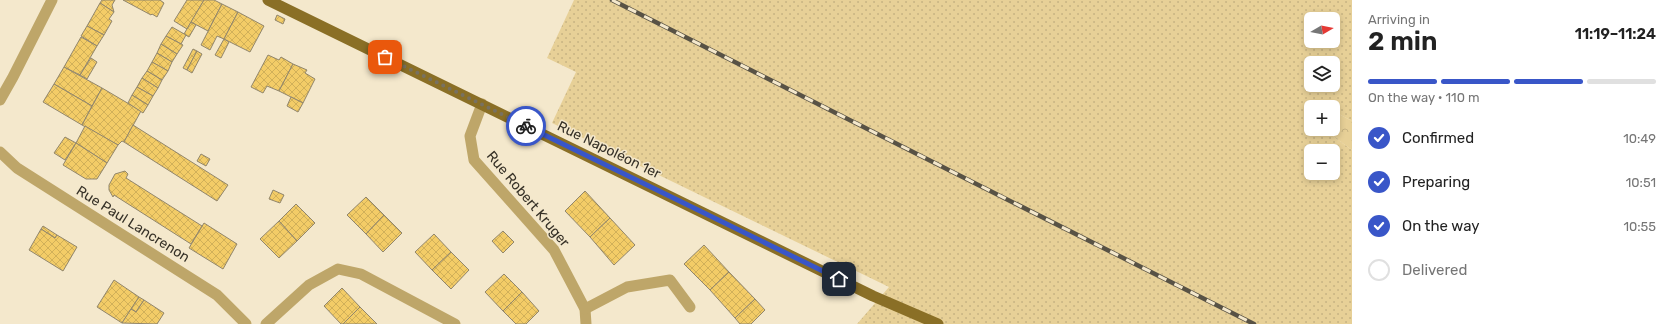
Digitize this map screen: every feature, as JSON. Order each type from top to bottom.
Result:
[{"type":"main road","name":"Rue Napoléon 1er","points":[[268,0],[873,296],[938,324]]},
{"type":"street","points":[[0,100],[14,77],[52,0]]},
{"type":"street","name":"Rue Robert Kruger","points":[[482,104],[470,136],[474,160],[554,250],[585,309],[586,324]]},
{"type":"street","name":"Rue Paul Lancrenon","points":[[0,152],[17,168],[218,295],[246,324]]},
{"type":"street","points":[[266,324],[309,285],[338,270],[361,274],[455,324]]},
{"type":"street","points":[[585,309],[627,287],[670,280],[690,307]]},
{"type":"green space","points":[[574,0],[1352,0],[1352,121],[1340,115],[1340,100],[1304,100],[1304,136],[1333,136],[1352,150],[1352,324],[857,324],[889,287],[552,123],[576,72],[547,58]]},
{"type":"green space","points":[[1340,115],[1352,121],[1352,150],[1333,136],[1340,136]]},
{"type":"building","points":[[102,0],[115,0],[112,5],[114,12],[100,3]]},
{"type":"building","points":[[123,0],[160,0],[164,3],[157,17]]},
{"type":"building","points":[[187,0],[204,0],[187,29],[174,21]]},
{"type":"building","points":[[204,0],[214,0],[222,4],[208,31],[191,22]]},
{"type":"building","points":[[100,3],[114,12],[109,19],[112,21],[104,35],[87,26]]},
{"type":"building","points":[[222,4],[238,12],[224,39],[217,36],[210,50],[201,45]]},
{"type":"building","points":[[238,12],[264,26],[250,52],[224,39]]},
{"type":"building","points":[[277,15],[285,19],[283,24],[275,20]]},
{"type":"building","points":[[191,22],[196,25],[189,37],[184,34]]},
{"type":"building","points":[[87,26],[104,35],[97,46],[81,36]]},
{"type":"building","points":[[172,27],[186,35],[181,44],[166,36]]},
{"type":"building","points":[[166,36],[183,45],[177,54],[161,44]]},
{"type":"building","points":[[81,37],[97,46],[80,75],[64,67]]},
{"type":"building","points":[[224,39],[229,42],[221,58],[215,55]]},
{"type":"building","points":[[161,44],[177,54],[172,62],[157,53]]},
{"type":"building","points":[[193,49],[197,51],[187,70],[183,68]]},
{"type":"building","points":[[197,51],[202,54],[192,73],[187,70]]},
{"type":"building","points":[[157,53],[172,62],[168,71],[152,62]]},
{"type":"building","points":[[268,55],[279,60],[281,57],[293,64],[279,91],[267,86],[263,93],[251,87]]},
{"type":"building","points":[[91,58],[97,62],[87,79],[80,75]]},
{"type":"building","points":[[152,62],[168,71],[162,80],[147,71]]},
{"type":"building","points":[[293,64],[307,70],[305,73],[315,79],[303,103],[279,91]]},
{"type":"building","points":[[64,67],[102,88],[92,106],[54,84]]},
{"type":"building","points":[[147,71],[162,80],[158,88],[142,78]]},
{"type":"building","points":[[142,78],[158,88],[153,96],[137,87]]},
{"type":"building","points":[[54,84],[92,106],[82,125],[43,102]]},
{"type":"building","points":[[137,87],[153,96],[148,105],[132,95]]},
{"type":"building","points":[[102,88],[141,111],[124,142],[122,141],[118,145],[82,125]]},
{"type":"building","points":[[132,95],[148,105],[143,113],[128,103]]},
{"type":"building","points":[[291,97],[303,103],[298,112],[287,106]]},
{"type":"building","points":[[133,125],[228,185],[217,201],[124,142]]},
{"type":"building","points":[[85,126],[118,145],[107,163],[76,143]]},
{"type":"building","points":[[65,137],[76,143],[65,160],[54,153]]},
{"type":"building","points":[[76,143],[107,163],[97,179],[86,179],[63,165]]},
{"type":"building","points":[[201,154],[210,159],[206,166],[197,161]]},
{"type":"building","points":[[125,171],[128,174],[126,178],[202,226],[191,244],[114,195],[113,197],[109,190],[109,185],[115,174]]},
{"type":"building","points":[[273,190],[284,195],[280,203],[269,199]]},
{"type":"building","points":[[585,191],[610,218],[590,237],[565,211]]},
{"type":"building","points":[[366,197],[384,215],[366,234],[347,215]]},
{"type":"building","points":[[296,204],[315,223],[297,241],[279,221]]},
{"type":"building","points":[[384,215],[402,233],[383,252],[366,234]]},
{"type":"building","points":[[610,218],[635,245],[614,265],[590,237]]},
{"type":"building","points":[[279,221],[297,241],[279,258],[260,239]]},
{"type":"building","points":[[204,223],[237,244],[223,269],[189,248]]},
{"type":"building","points":[[43,226],[57,235],[55,238],[41,229]]},
{"type":"building","points":[[41,229],[55,238],[57,235],[77,247],[63,271],[29,250]]},
{"type":"building","points":[[503,231],[514,242],[503,253],[492,241]]},
{"type":"building","points":[[434,234],[451,252],[432,270],[415,252]]},
{"type":"building","points":[[704,245],[729,272],[710,290],[684,264]]},
{"type":"building","points":[[451,252],[469,270],[451,289],[432,270]]},
{"type":"building","points":[[729,272],[755,299],[735,318],[710,290]]},
{"type":"building","points":[[504,274],[522,292],[503,311],[485,292]]},
{"type":"building","points":[[114,280],[139,297],[122,323],[97,307]]},
{"type":"building","points":[[342,288],[360,307],[343,324],[341,324],[324,306]]},
{"type":"building","points":[[522,292],[539,311],[526,324],[516,324],[503,311]]},
{"type":"building","points":[[139,297],[144,300],[136,312],[131,309]]},
{"type":"building","points":[[755,299],[765,310],[751,324],[740,324],[735,318]]},
{"type":"building","points":[[144,300],[164,313],[157,324],[122,323],[131,309],[136,312]]},
{"type":"building","points":[[360,307],[377,324],[343,324]]},
{"type":"railway","points":[[612,0],[1254,324]]},
{"type":"way so far","points":[[385,57],[526,126]]},
{"type":"route","points":[[526,126],[839,279]]}]
